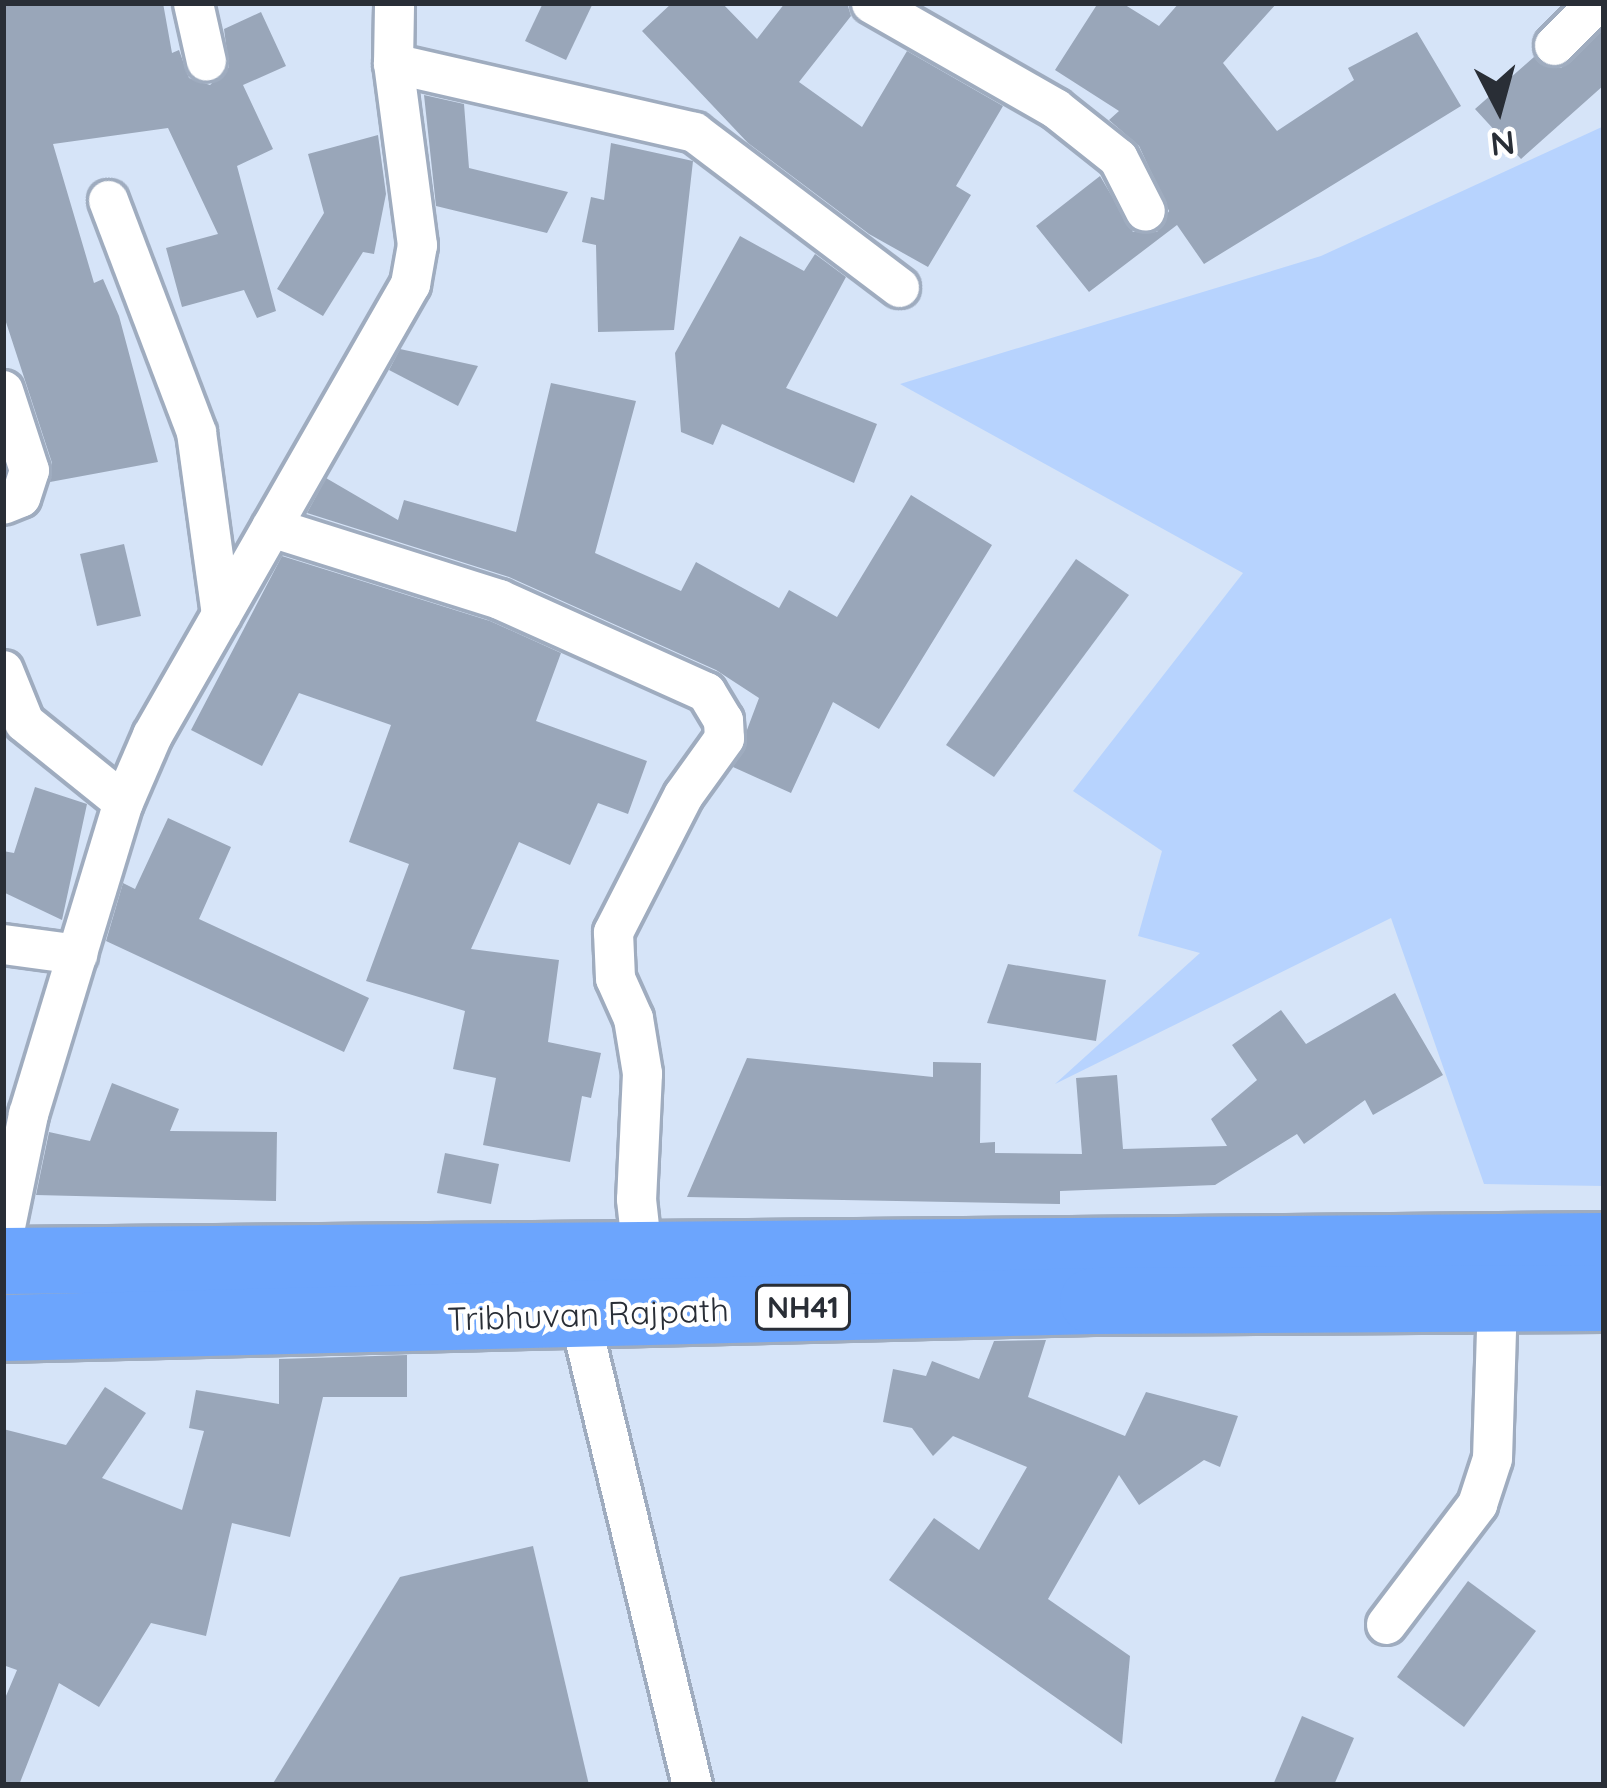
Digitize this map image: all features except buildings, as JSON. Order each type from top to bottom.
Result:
[{"type":"highway","name":"Tribhuvan Rajpath","points":[[3,1328],[574,1284],[1604,1246]]},
{"type":"highway","name":"Tribhuvan Rajpath","points":[[3,1261],[574,1284]]},
{"type":"highway","name":"Tribhuvan Rajpath","points":[[645,1282],[1604,1298]]},
{"type":"street","points":[[193,3],[206,61]]},
{"type":"street","points":[[3,1236],[28,1114],[123,802],[221,614],[410,284],[417,245],[393,63],[394,3]]},
{"type":"street","points":[[871,3],[1055,108],[1118,158],[1145,211]]},
{"type":"street","points":[[1554,45],[1595,3]]},
{"type":"street","points":[[393,63],[694,132],[899,286]]},
{"type":"street","points":[[108,200],[196,432],[221,614]]},
{"type":"street","points":[[3,390],[29,470],[28,486],[3,504]]},
{"type":"street","points":[[271,526],[499,599],[706,692],[723,719],[724,738],[683,795],[614,932],[615,978],[633,1018],[642,1073],[636,1199],[645,1282]]},
{"type":"street","points":[[3,670],[24,722],[123,802]]},
{"type":"street","points":[[3,944],[76,953]]},
{"type":"street","points":[[574,1284],[692,1785]]},
{"type":"street","points":[[1386,1624],[1478,1504],[1492,1458],[1497,1294]]},
{"type":"shaded area","points":[[1604,126],[1604,1186],[1484,1184],[1391,918],[1055,1084],[1200,953],[1138,936],[1162,851],[1073,791],[1243,573],[900,384],[1321,256]]}]
